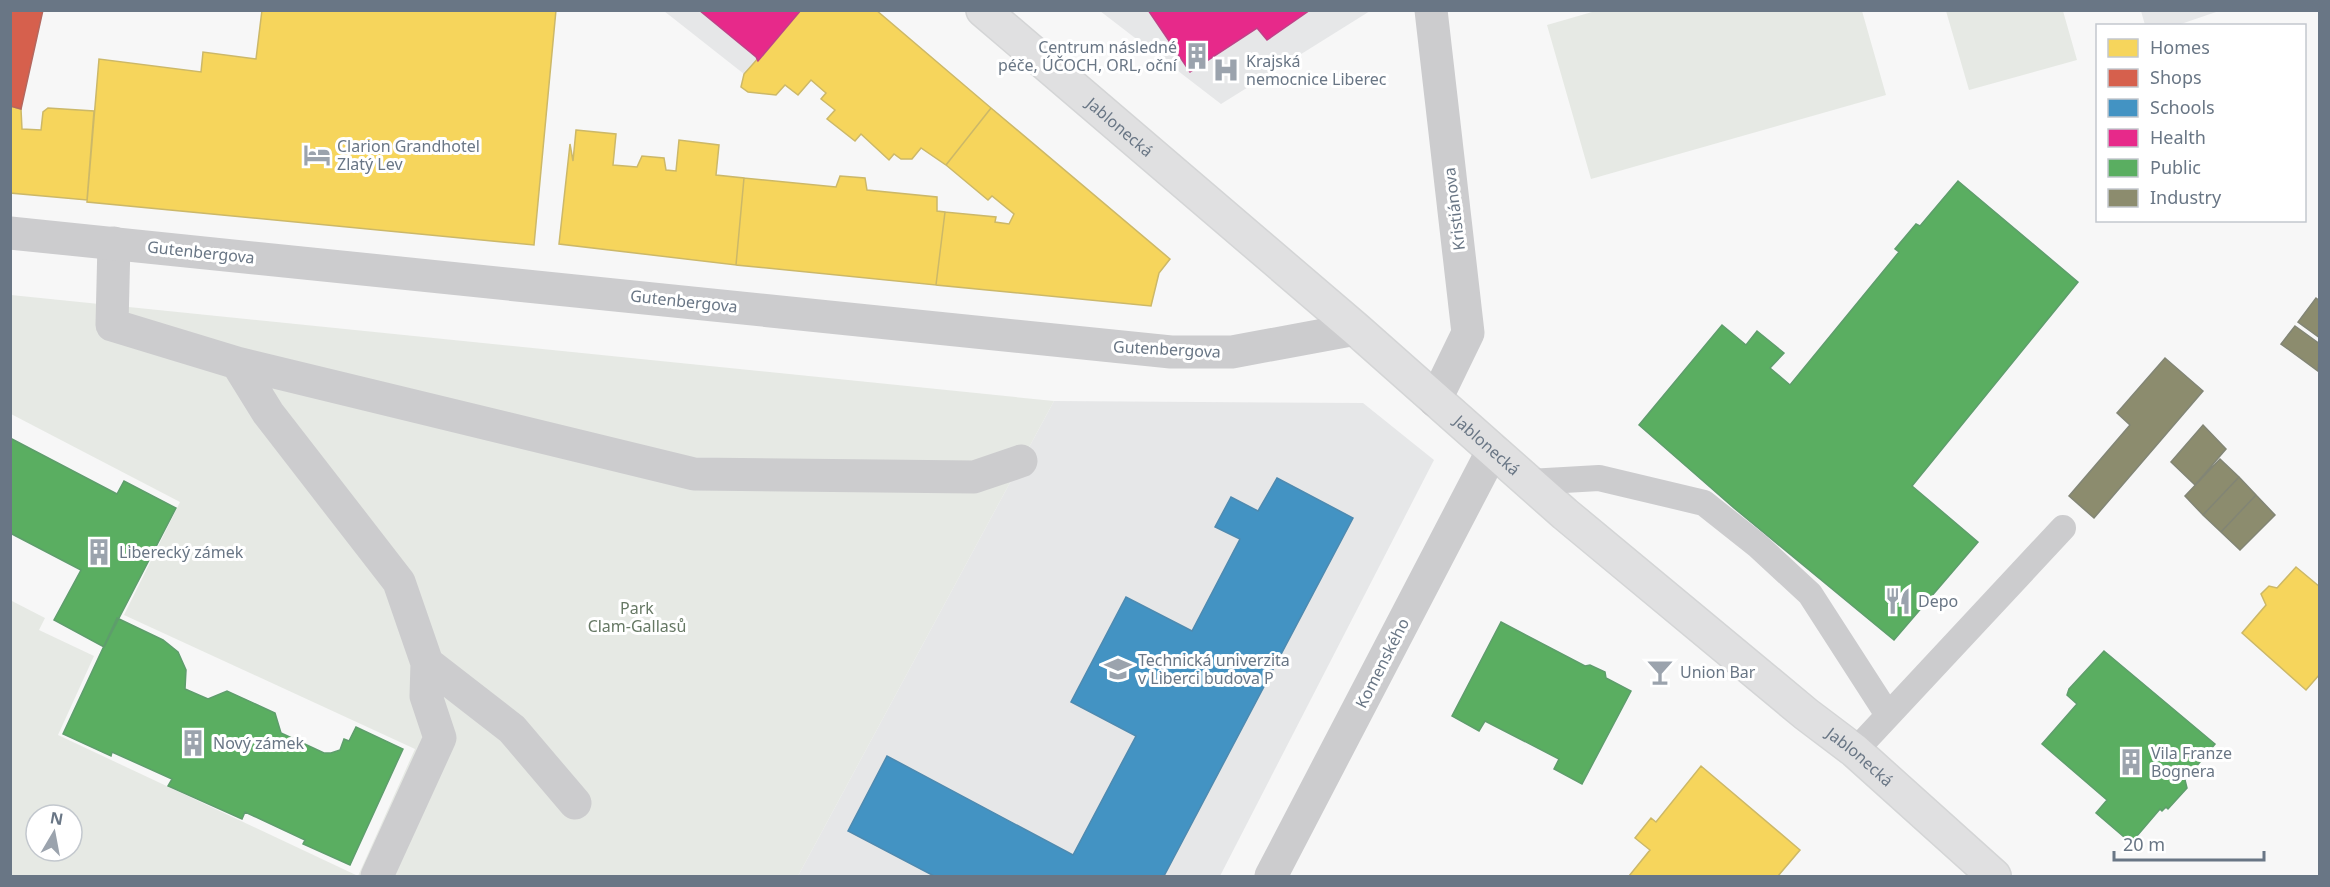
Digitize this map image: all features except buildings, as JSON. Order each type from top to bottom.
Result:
[{"type":"main road","name":"Jablonecká","points":[[983,10],[1356,329],[1435,401],[1657,591],[1855,751],[1994,876]]},
{"type":"street","name":"Kristiánova","points":[[1431,10],[1468,333],[1435,401]]},
{"type":"street","name":"Gutenbergova","points":[[10,233],[1171,352],[1232,352],[1356,329]]},
{"type":"street","points":[[114,243],[112,325],[237,363],[694,474],[974,477],[1021,461]]},
{"type":"street","points":[[237,363],[268,413],[399,582],[427,663],[426,696],[440,738],[377,876]]},
{"type":"street","name":"Komenského","points":[[1271,876],[1493,450]]},
{"type":"street","points":[[427,663],[512,729],[575,803]]},
{"type":"lane","points":[[1529,482],[1599,478],[1704,503],[1757,545],[1810,594],[1888,715]]},
{"type":"lane","points":[[1855,751],[2063,528]]},
{"type":"shaded area","points":[[2141,10],[2219,11],[2181,24],[2145,24]]},
{"type":"shaded area","points":[[664,11],[801,11],[744,74]]},
{"type":"shaded area","name":"Krajská nemocnice Liberec","points":[[1100,11],[1370,11],[1221,104]]},
{"type":"shaded area","name":"Technická univerzita v Liberci budova P","points":[[1054,401],[1363,403],[1434,460],[1220,876],[798,876]]},
{"type":"green space","points":[[1599,10],[1862,11],[1886,95],[1591,179],[1547,25]]},
{"type":"green space","points":[[1946,11],[2063,11],[2077,60],[1969,90]]},
{"type":"green space","name":"Park Clam-Gallasů","points":[[11,295],[1054,401],[798,876],[358,876],[415,749],[124,615],[180,502],[11,414]]},
{"type":"green space","points":[[10,600],[45,618],[39,630],[94,656],[58,735],[358,876],[11,876]]},
{"type":"place","name":"Centrum následné péče, ÚČOCH, ORL, oční","points":[[1197,56]]},
{"type":"place","name":"Krajská nemocnice Liberec","points":[[1226,70]]},
{"type":"place","name":"Clarion Grandhotel Zlatý Lev","points":[[317,155]]},
{"type":"place","name":"Liberecký zámek","points":[[99,552]]},
{"type":"place","name":"Depo","points":[[1898,601]]},
{"type":"place","name":"Technická univerzita v Liberci budova P","points":[[1118,669]]},
{"type":"place","name":"Union Bar","points":[[1660,672]]},
{"type":"place","name":"Nový zámek","points":[[193,743]]},
{"type":"place","name":"Vila Franze Bognera","points":[[2131,762]]}]
